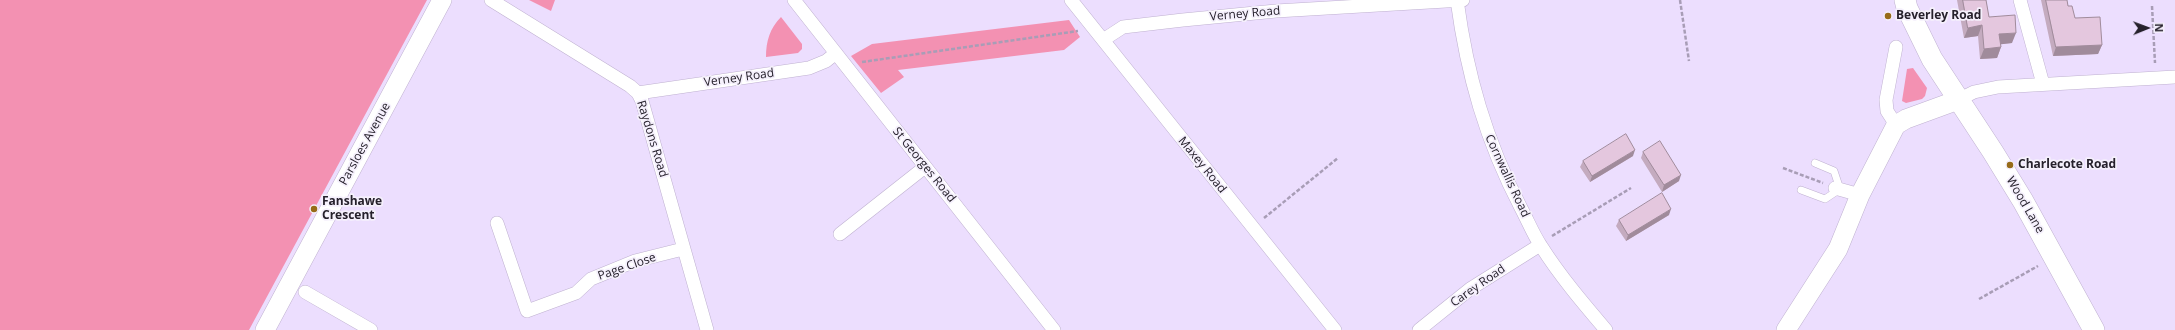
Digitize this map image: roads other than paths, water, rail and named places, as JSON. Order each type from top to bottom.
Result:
[{"type":"main road","name":"Wood Lane","points":[[1905,0],[1907,8],[1932,59],[1994,152],[2094,330]]},
{"type":"street","name":"Parsloes Avenue","points":[[265,330],[442,0]]},
{"type":"street","name":"Raydons Road","points":[[491,0],[630,86],[638,93],[648,121],[707,330]]},
{"type":"street","name":"St Georges Road","points":[[794,0],[924,167],[1054,330]]},
{"type":"street","name":"Maxey Road","points":[[1071,0],[1335,330]]},
{"type":"street","name":"Cornwallis Road","points":[[1457,0],[1466,60],[1486,133],[1511,189],[1540,245],[1575,293],[1606,330]]},
{"type":"street","name":"Verney Road","points":[[1103,40],[1123,27],[1276,6],[1463,0]]},
{"type":"street","points":[[2020,0],[2042,84]]},
{"type":"street","points":[[1896,48],[1886,100],[1887,111],[1896,125]]},
{"type":"street","name":"Verney Road","points":[[638,93],[809,68],[826,61],[836,53]]},
{"type":"street","points":[[1786,330],[1838,249],[1860,195],[1896,125],[1906,119],[1983,90],[2042,84],[2175,77]]},
{"type":"street","points":[[840,234],[924,167]]},
{"type":"street","points":[[1838,188],[1860,195]]},
{"type":"street","name":"Page Close","points":[[497,223],[527,311],[576,293],[591,279],[635,261],[684,249]]},
{"type":"street","name":"Carey Road","points":[[1419,330],[1470,289],[1540,245]]},
{"type":"street","points":[[305,292],[370,330]]},
{"type":"lane","points":[[1801,190],[1825,199],[1838,188],[1834,171],[1815,163]]},
{"type":"place","name":"Beverley Road","points":[[1888,16]]},
{"type":"place","name":"Charlecote Road","points":[[2010,165]]},
{"type":"place","name":"Fanshawe Crescent","points":[[314,209]]}]
